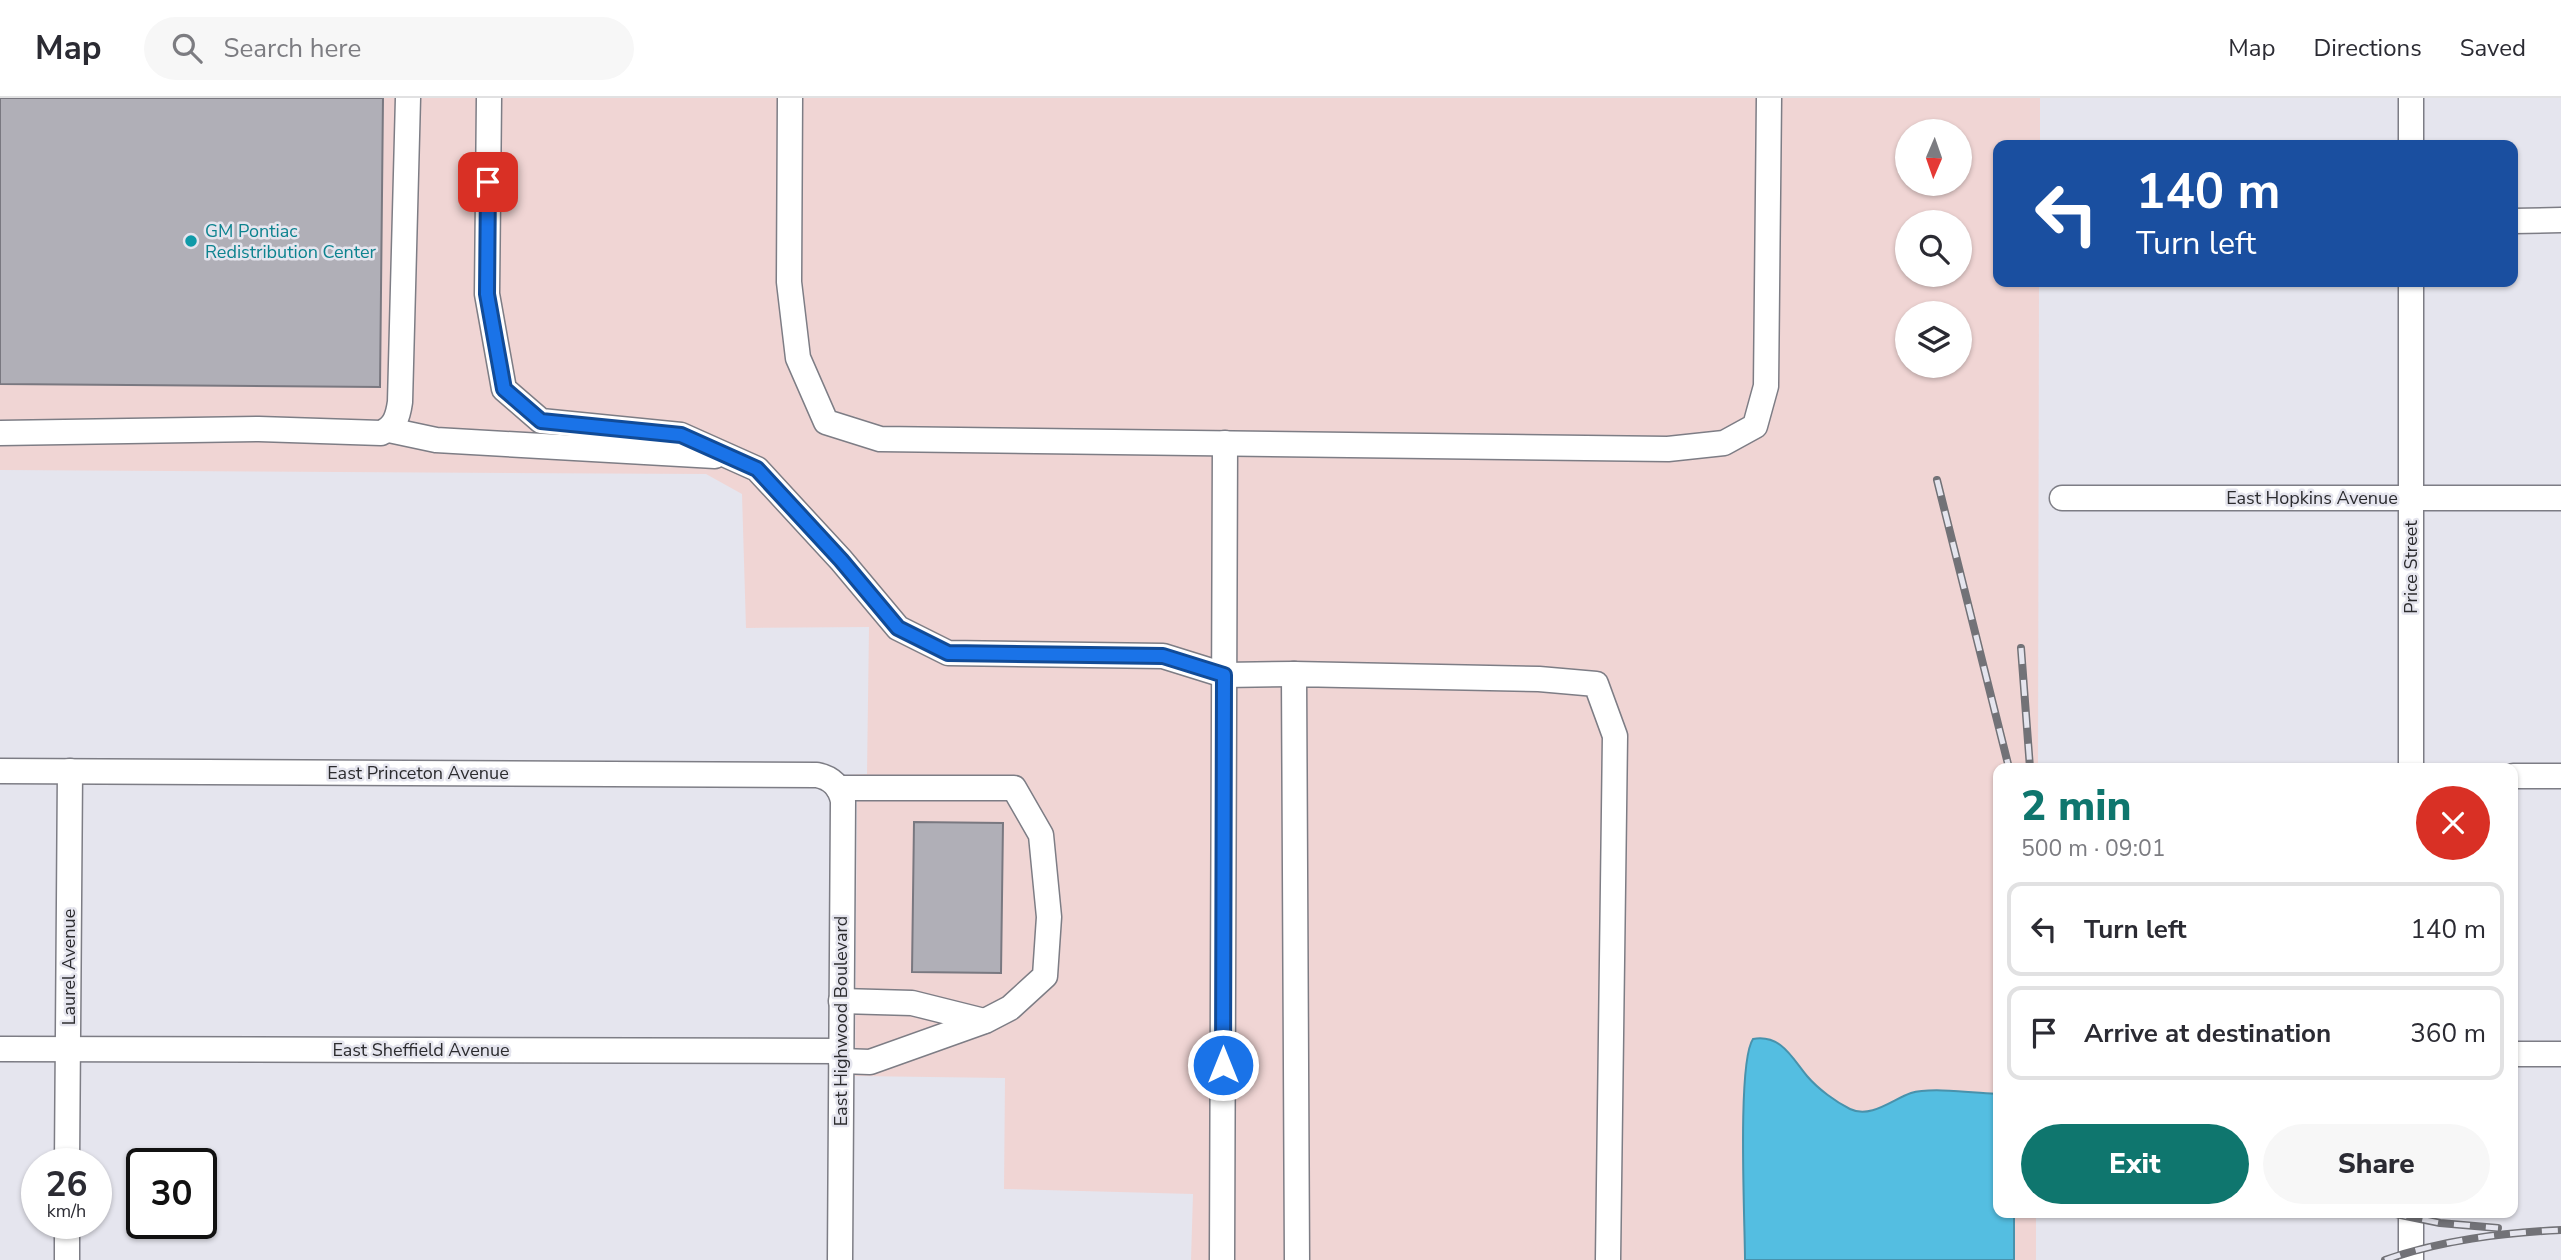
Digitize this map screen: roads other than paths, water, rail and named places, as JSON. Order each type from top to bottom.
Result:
[{"type":"street","points":[[389,430],[397,418],[400,402],[408,98]]},
{"type":"street","points":[[489,98],[487,294],[504,389],[541,421],[681,435],[757,469],[841,560],[898,628],[948,653],[1163,656],[1224,675],[1539,679],[1596,684],[1615,736],[1608,1260]]},
{"type":"street","points":[[790,98],[789,282],[798,358],[826,422],[880,439],[1668,449],[1724,443],[1755,426],[1766,386],[1769,98]]},
{"type":"street","points":[[2411,98],[2411,140]]},
{"type":"street","points":[[2518,220],[2561,220]]},
{"type":"street","name":"Price Street","points":[[2411,287],[2411,763]]},
{"type":"street","points":[[0,433],[259,429],[381,433],[389,430],[436,440],[730,457]]},
{"type":"street","points":[[1222,1260],[1225,443]]},
{"type":"street","name":"East Hopkins Avenue","points":[[2062,498],[2561,498]]},
{"type":"street","points":[[1294,674],[1297,1260]]},
{"type":"street","name":"East Princeton Avenue","points":[[0,771],[817,775],[827,778],[836,786],[1014,788],[1041,835],[1049,917],[1045,976],[1010,1008],[985,1021]]},
{"type":"street","name":"Laurel Avenue","points":[[67,1148],[70,771]]},
{"type":"street","points":[[2518,776],[2561,776]]},
{"type":"street","name":"East Highwood Boulevard","points":[[836,786],[842,801],[840,1260]]},
{"type":"street","points":[[841,1001],[912,1003],[985,1021]]},
{"type":"street","name":"East Sheffield Avenue","points":[[0,1049],[841,1056],[870,1062],[985,1021]]},
{"type":"street","points":[[2518,1054],[2561,1054]]},
{"type":"street","points":[[2412,1218],[2412,1260]]},
{"type":"street","points":[[67,1239],[67,1260]]},
{"type":"water","points":[[1753,1039],[1771,1040],[1785,1049],[1807,1076],[1833,1099],[1858,1111],[1874,1110],[1919,1091],[1993,1094],[1993,1218],[2014,1218],[2014,1260],[1745,1260],[1743,1109],[1748,1054]]},
{"type":"railway","points":[[1937,480],[2008,763]]},
{"type":"railway","points":[[2021,648],[2030,763]]},
{"type":"railway","points":[[2416,1218],[2498,1228]]},
{"type":"railway","points":[[2385,1260],[2428,1247],[2472,1239],[2561,1230]]},
{"type":"place","name":"GM Pontiac Redistribution Center","points":[[191,241]]}]
